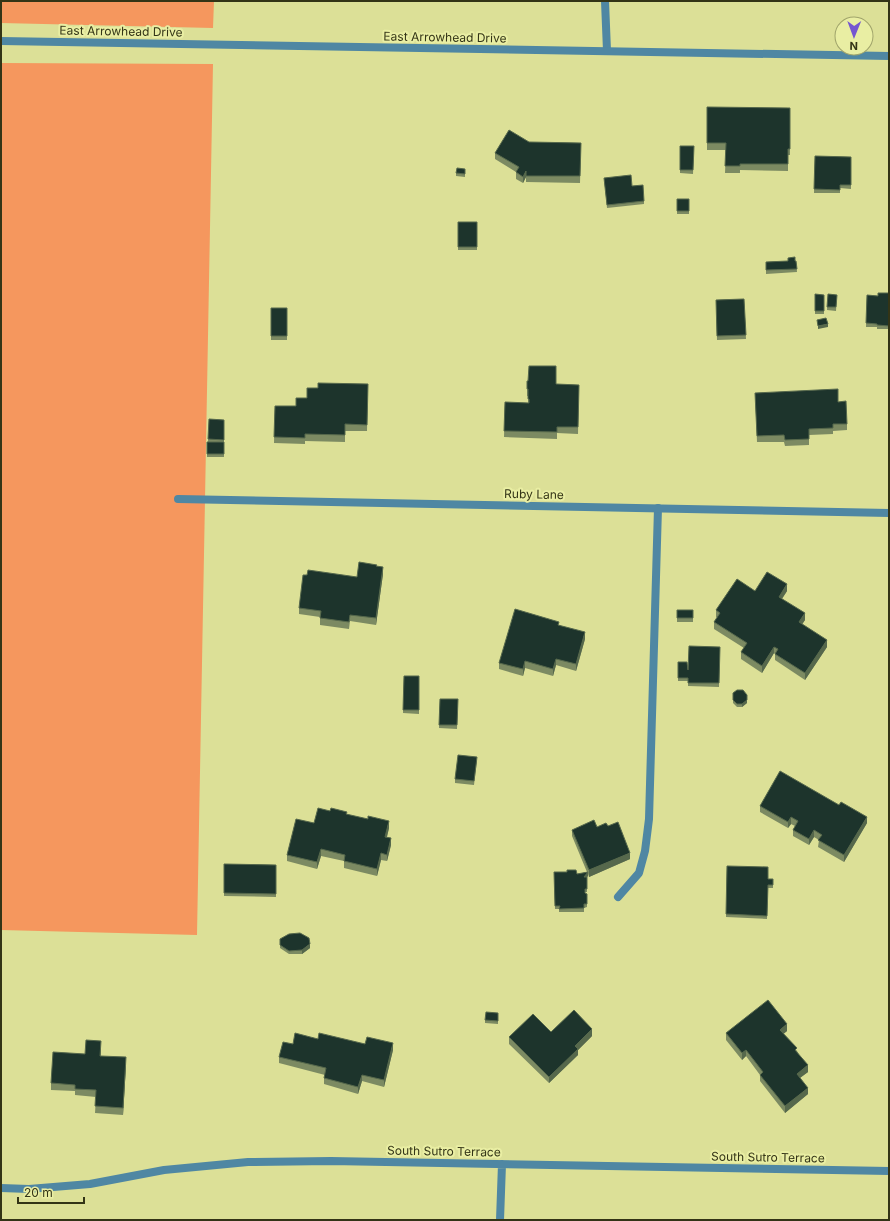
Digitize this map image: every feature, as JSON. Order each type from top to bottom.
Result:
[{"type":"street","points":[[606,1],[607,51]]},
{"type":"street","name":"East Arrowhead Drive","points":[[1,41],[889,56]]},
{"type":"street","name":"Ruby Lane","points":[[178,499],[889,513]]},
{"type":"street","points":[[618,897],[639,873],[645,851],[649,819],[658,508]]},
{"type":"street","name":"South Sutro Terrace","points":[[1,1188],[29,1189],[90,1184],[164,1170],[248,1162],[331,1161],[889,1171]]},
{"type":"street","points":[[500,1220],[502,1164]]},
{"type":"shaded area","points":[[1,1],[214,1],[213,28],[1,23]]},
{"type":"shaded area","points":[[1,63],[213,64],[197,935],[1,930]]},
{"type":"building","points":[[707,107],[790,108],[790,149],[788,149],[788,164],[740,164],[740,166],[725,166],[726,143],[707,143]]},
{"type":"building","points":[[509,130],[529,142],[581,143],[580,176],[526,176],[526,171],[523,177],[516,172],[519,167],[495,153]]},
{"type":"building","points":[[680,146],[694,146],[693,170],[680,170]]},
{"type":"building","points":[[815,156],[851,157],[851,185],[840,185],[840,190],[814,189]]},
{"type":"building","points":[[457,168],[465,169],[465,174],[456,173]]},
{"type":"building","points":[[631,175],[632,186],[643,185],[644,201],[607,205],[604,178]]},
{"type":"building","points":[[677,199],[689,199],[689,211],[677,211]]},
{"type":"building","points":[[458,222],[477,222],[477,247],[458,247]]},
{"type":"building","points":[[795,257],[797,269],[766,270],[766,262],[788,261],[788,258]]},
{"type":"building","points":[[878,293],[889,293],[889,326],[866,323],[867,295],[878,296]]},
{"type":"building","points":[[815,294],[824,295],[824,311],[815,311]]},
{"type":"building","points":[[828,294],[837,295],[836,307],[827,307]]},
{"type":"building","points":[[744,299],[746,335],[717,336],[716,300]]},
{"type":"building","points":[[271,308],[287,308],[287,336],[271,336]]},
{"type":"building","points":[[826,318],[828,324],[818,326],[817,320]]},
{"type":"building","points":[[529,366],[556,366],[556,384],[579,385],[578,427],[557,427],[557,432],[504,431],[505,402],[529,403],[527,381]]},
{"type":"building","points":[[318,383],[368,384],[367,425],[345,424],[345,435],[305,434],[305,438],[274,437],[275,406],[296,406],[296,398],[307,398],[307,388],[318,388]]},
{"type":"building","points":[[838,389],[838,402],[846,401],[847,424],[833,424],[833,428],[809,429],[809,439],[785,440],[784,435],[757,436],[755,393]]},
{"type":"building","points":[[209,419],[224,420],[224,440],[208,439]]},
{"type":"building","points":[[207,442],[224,442],[224,454],[207,454]]},
{"type":"building","points":[[359,562],[383,567],[376,618],[350,615],[349,622],[320,618],[321,611],[299,608],[303,575],[307,575],[308,570],[357,577]]},
{"type":"building","points":[[767,572],[787,584],[779,597],[805,613],[799,622],[827,640],[805,673],[775,654],[778,649],[774,647],[762,666],[741,652],[747,643],[714,622],[720,613],[716,610],[737,579],[755,591]]},
{"type":"building","points":[[515,609],[559,622],[558,625],[585,632],[576,664],[556,659],[553,669],[525,661],[523,669],[499,663]]},
{"type":"building","points":[[677,610],[693,610],[693,618],[677,618]]},
{"type":"building","points":[[689,646],[720,647],[719,683],[688,683],[688,678],[678,678],[678,662],[687,662],[688,670]]},
{"type":"building","points":[[404,676],[419,676],[419,710],[403,710]]},
{"type":"building","points":[[737,690],[743,690],[747,695],[747,700],[742,704],[737,704],[733,700],[733,693]]},
{"type":"building","points":[[440,699],[458,699],[457,725],[439,725]]},
{"type":"building","points":[[458,755],[477,757],[474,781],[455,779]]},
{"type":"building","points":[[780,771],[839,805],[841,802],[867,817],[844,855],[818,840],[822,835],[814,830],[809,839],[793,830],[798,821],[791,817],[788,822],[760,806]]},
{"type":"building","points":[[318,808],[330,811],[331,808],[347,812],[346,814],[368,819],[368,816],[389,821],[385,837],[391,838],[387,855],[381,853],[377,869],[344,861],[345,855],[321,849],[317,862],[287,855],[296,819],[314,823]]},
{"type":"building","points":[[594,820],[597,827],[606,823],[608,826],[618,822],[630,853],[589,870],[572,830]]},
{"type":"building","points":[[224,864],[276,865],[276,894],[224,893]]},
{"type":"building","points":[[727,866],[768,867],[768,879],[773,879],[773,885],[768,885],[767,916],[726,914]]},
{"type":"building","points":[[567,870],[576,870],[577,874],[588,872],[584,877],[587,877],[587,889],[585,889],[585,893],[587,894],[587,904],[584,904],[584,908],[559,909],[560,906],[555,906],[554,872],[567,872]]},
{"type":"building","points":[[300,933],[309,938],[310,944],[302,950],[289,951],[280,945],[280,939],[289,934]]},
{"type":"building","points":[[768,1000],[787,1024],[780,1030],[797,1048],[795,1050],[808,1065],[797,1074],[808,1088],[785,1106],[760,1075],[763,1072],[746,1050],[742,1053],[726,1033]]},
{"type":"building","points":[[574,1010],[592,1029],[575,1046],[578,1049],[549,1077],[509,1037],[533,1014],[551,1032]]},
{"type":"building","points":[[486,1012],[498,1013],[498,1021],[485,1020]]},
{"type":"building","points":[[295,1033],[318,1039],[319,1033],[365,1044],[367,1037],[393,1043],[384,1080],[362,1075],[358,1087],[324,1078],[326,1068],[279,1057],[283,1042],[293,1044]]},
{"type":"building","points":[[86,1040],[101,1041],[100,1056],[126,1057],[123,1108],[95,1106],[96,1090],[75,1089],[75,1085],[51,1083],[53,1052],[85,1054]]}]
